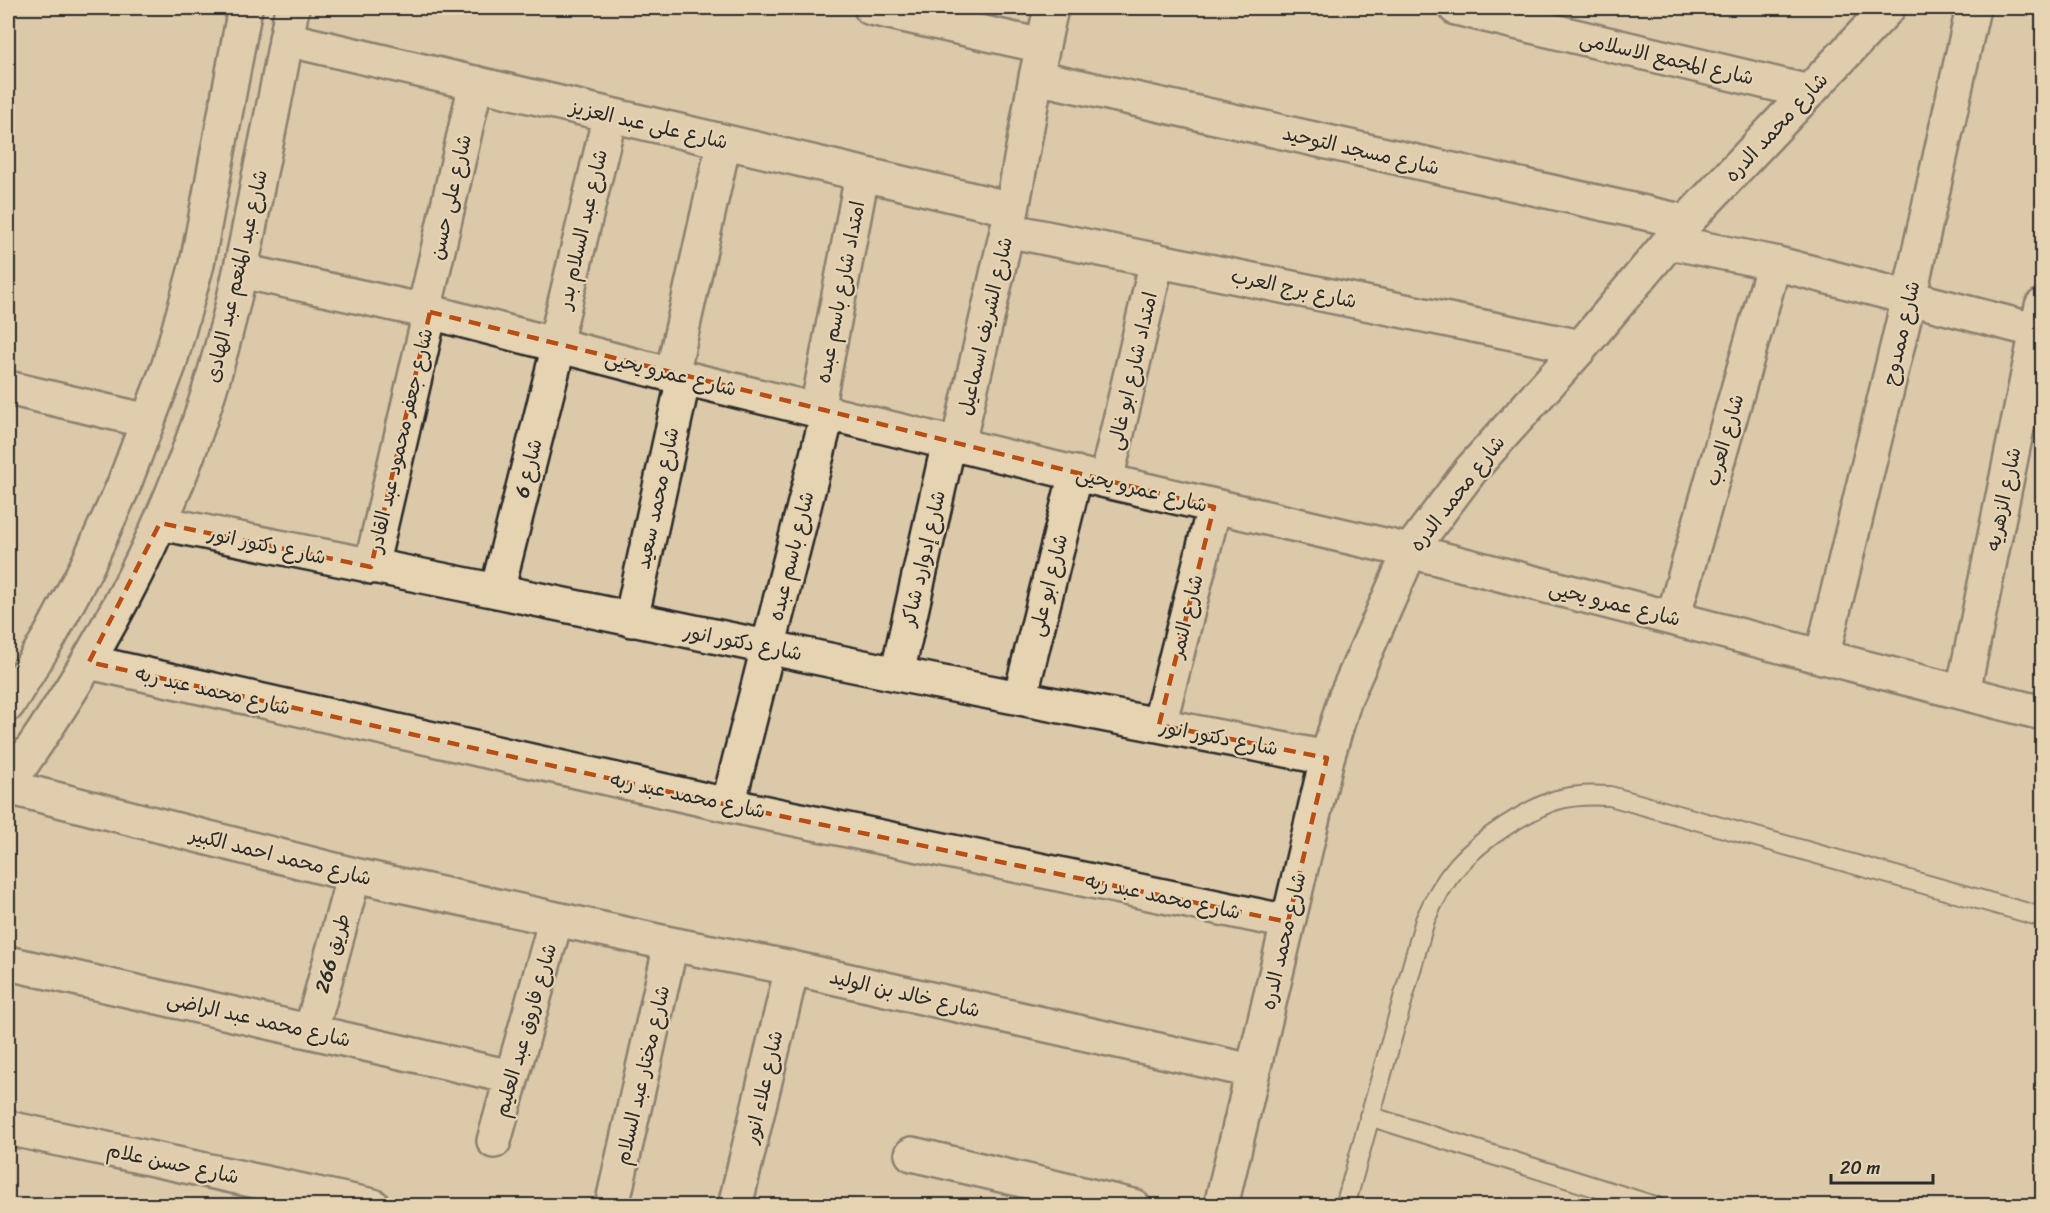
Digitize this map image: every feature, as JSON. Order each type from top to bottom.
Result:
[{"type":"street","name":"شارع عبد المنعم عبد الهادى","points":[[8,704],[50,636],[87,566],[123,487],[169,366],[197,264],[245,8]]},
{"type":"street","name":"شارع عبد المنعم عبد الهادى","points":[[8,785],[89,662],[133,580],[185,462],[207,399],[241,271],[292,8]]},
{"type":"street","name":"شارع مسجد التوحيد","points":[[871,8],[1039,61],[1678,232],[1774,263],[1909,298],[2041,323]]},
{"type":"street","name":"شارع الشريف اسماعيل","points":[[954,443],[1009,219],[1051,8]]},
{"type":"street","name":"شارع المجمع الاسلامى","points":[[1456,8],[1809,92]]},
{"type":"street","name":"شارع محمد الدره","points":[[1221,1206],[1327,758],[1345,698],[1410,551],[1470,471],[1581,347],[1678,232],[1888,8]]},
{"type":"street","name":"شارع ممدوح","points":[[1822,657],[1909,298],[1973,8]]},
{"type":"street","name":"شارع على عبد العزيز","points":[[286,39],[862,175],[1009,219]]},
{"type":"street","name":"شارع على حسن","points":[[427,312],[476,83]]},
{"type":"street","name":"شارع عبد السلام بدر","points":[[557,345],[610,115]]},
{"type":"street","name":"شارع محمد سعيد","points":[[631,620],[724,142]]},
{"type":"street","name":"امتداد شارع باسم عبده","points":[[822,411],[862,175]]},
{"type":"street","name":"شارع برج العرب","points":[[1009,219],[1157,260],[1581,347]]},
{"type":"street","name":"امتداد شارع ابو غالى","points":[[1091,477],[1157,260]]},
{"type":"street","name":"شارع العرب","points":[[1673,618],[1774,263]]},
{"type":"street","name":"شارع عمرو يحيى","points":[[241,271],[427,312],[1214,507],[1410,551],[2043,713]]},
{"type":"street","name":"شارع جعفر محمود عبد القادر","points":[[370,567],[427,312]]},
{"type":"street","name":"شارع الزهريه","points":[[1963,693],[2041,323]]},
{"type":"street","name":"شارع 6","points":[[497,591],[557,345]]},
{"type":"street","points":[[8,388],[148,422]]},
{"type":"street","name":"شارع باسم عبده","points":[[728,804],[768,647],[822,411]]},
{"type":"street","name":"شارع إدوارد شاكر","points":[[897,674],[954,443]]},
{"type":"street","name":"شارع ابو على","points":[[1020,698],[1091,477]]},
{"type":"street","name":"شارع النمر","points":[[1159,725],[1214,507]]},
{"type":"street","name":"شارع دكتور انور","points":[[160,523],[897,674],[1327,758]]},
{"type":"street","name":"شارع محمد عبد ربه","points":[[89,662],[728,804],[1288,922]]},
{"type":"street","name":"شارع محمد احمد الكبير","points":[[8,785],[354,875],[556,919]]},
{"type":"street","name":"طريق 266","points":[[310,1031],[354,875]]},
{"type":"street","name":"شارع خالد بن الوليد","points":[[556,919],[792,968],[1252,1071]]},
{"type":"street","name":"شارع فاروق عبد العليم","points":[[494,1141],[556,919]]},
{"type":"street","name":"شارع مختار عبد السلام","points":[[612,1206],[671,944]]},
{"type":"street","name":"شارع محمد عبد الراضى","points":[[8,963],[511,1077]]},
{"type":"street","name":"شارع علاء انور","points":[[735,1206],[792,968]]},
{"type":"street","name":"شارع حسن علام","points":[[8,1128],[373,1206]]},
{"type":"street","points":[[912,1154],[1133,1206]]},
{"type":"lane","points":[[1345,1206],[1425,921],[1435,897],[1449,875],[1466,855],[1485,839],[1540,805],[1557,799],[1593,795],[1610,796],[2043,917]]},
{"type":"lane","points":[[1369,1116],[1655,1206]]},
{"type":"highlighted area","points":[[430,312],[1214,507],[1159,725],[1327,758],[1288,922],[728,805],[89,662],[160,523],[371,567]]}]
